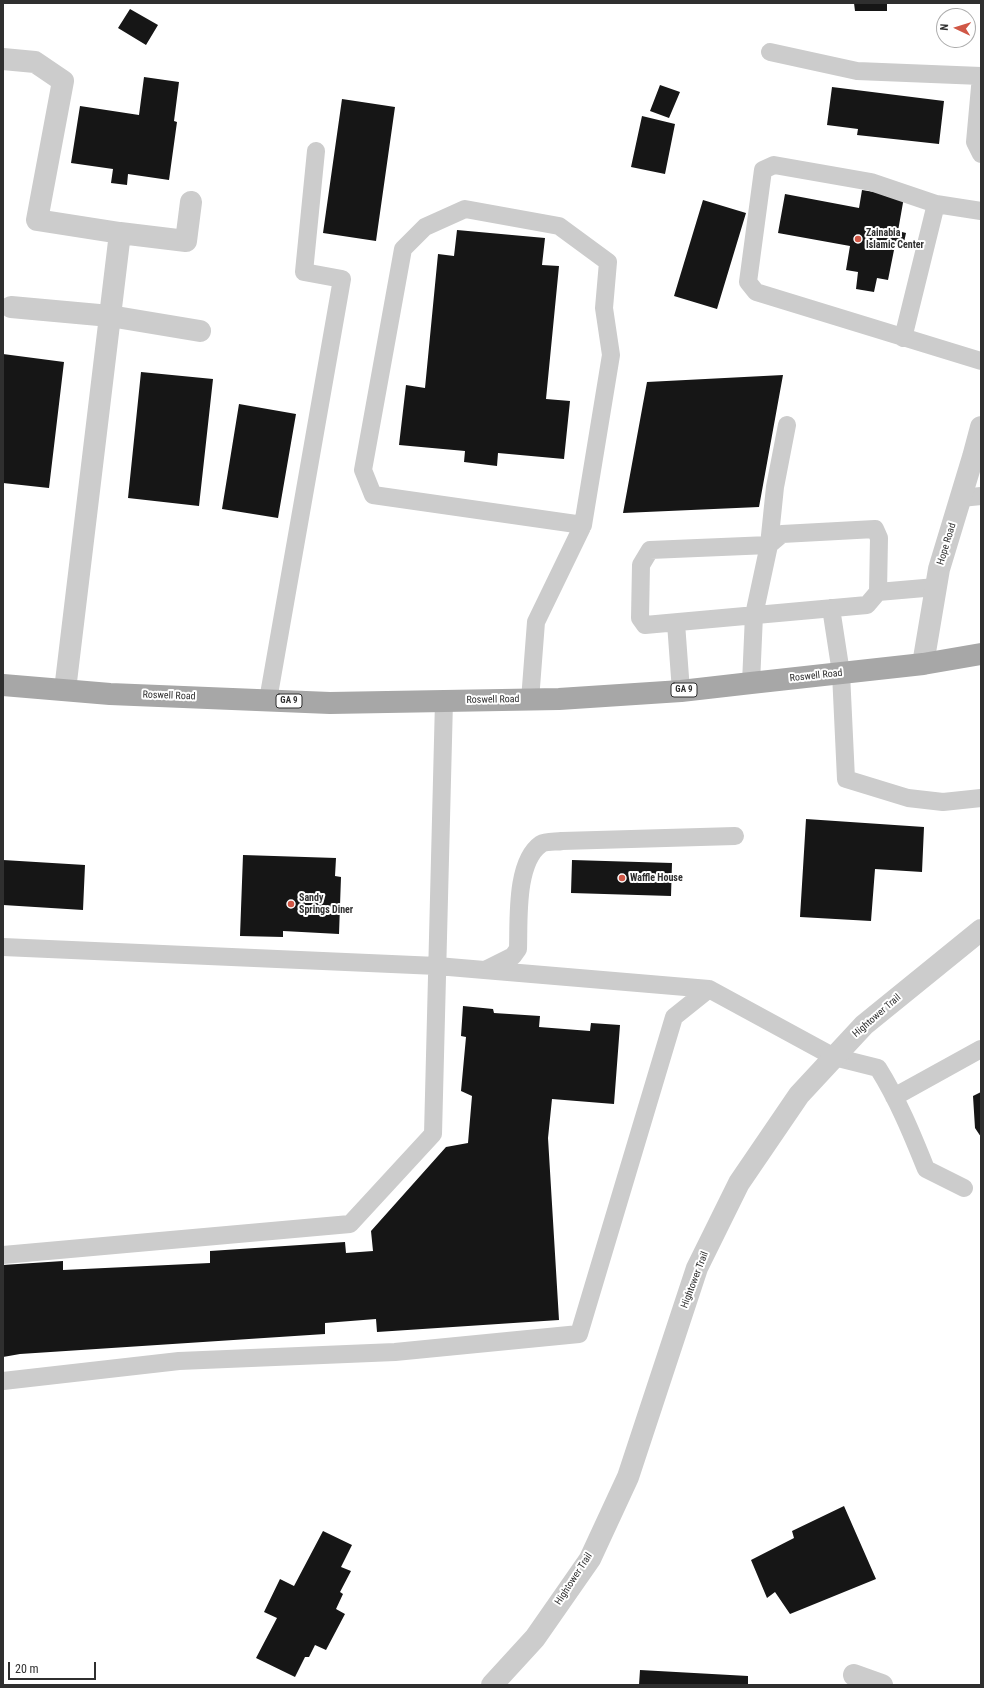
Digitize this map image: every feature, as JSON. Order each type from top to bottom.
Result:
[{"type":"main road","name":"Roswell Road","points":[[3,685],[133,695],[330,703],[530,700],[681,690],[751,683],[923,664],[981,654]]},
{"type":"street","points":[[3,59],[35,62],[64,80],[38,220],[120,233],[186,241],[191,202]]},
{"type":"street","points":[[65,690],[120,233]]},
{"type":"street","points":[[11,307],[110,316],[200,331]]},
{"type":"street","name":"Hope Road","points":[[923,664],[939,569],[971,497],[981,427]]},
{"type":"street","name":"Hightower Trail","points":[[492,1685],[535,1638],[590,1559],[628,1477],[697,1268],[739,1183],[799,1095],[864,1025],[981,930]]},
{"type":"street","points":[[854,1675],[882,1685]]},
{"type":"lane","points":[[770,52],[857,71],[981,76],[975,142],[981,154]]},
{"type":"lane","points":[[268,700],[342,278],[304,272],[316,151]]},
{"type":"lane","points":[[981,211],[936,204],[871,182],[774,165],[763,170],[748,282],[756,292],[981,361]]},
{"type":"lane","points":[[902,338],[936,204]]},
{"type":"lane","points":[[530,700],[536,622],[583,525],[611,355],[604,308],[608,262],[559,226],[465,209],[426,227],[403,249],[363,470],[373,495],[583,525]]},
{"type":"lane","points":[[751,683],[754,615],[769,545],[775,487],[787,425]]},
{"type":"lane","points":[[875,529],[879,538],[878,592],[867,605],[645,625],[640,618],[641,565],[650,550],[769,545],[782,534],[875,529]]},
{"type":"lane","points":[[878,592],[936,587]]},
{"type":"lane","points":[[831,608],[841,673],[846,779],[908,798],[943,802],[981,798]]},
{"type":"lane","points":[[676,623],[681,690]]},
{"type":"lane","points":[[3,1255],[350,1224],[433,1134],[444,701]]},
{"type":"lane","points":[[484,970],[513,956],[518,949],[522,878],[528,857],[542,843],[562,841],[735,836]]},
{"type":"lane","points":[[3,946],[437,966],[709,989],[834,1057],[878,1068],[905,1117],[926,1169],[964,1188]]},
{"type":"lane","points":[[3,1381],[180,1361],[396,1352],[579,1334],[674,1017],[709,989]]},
{"type":"lane","points":[[894,1097],[981,1049]]},
{"type":"building","points":[[854,3],[887,3],[887,11],[855,11]]},
{"type":"building","points":[[130,9],[158,25],[146,45],[118,28]]},
{"type":"building","points":[[144,77],[179,82],[174,121],[177,122],[169,180],[128,174],[127,185],[111,183],[113,169],[71,163],[80,106],[139,115]]},
{"type":"building","points":[[660,85],[680,92],[669,118],[650,111]]},
{"type":"building","points":[[832,87],[944,101],[939,144],[857,135],[858,129],[827,125]]},
{"type":"building","points":[[342,99],[395,107],[376,241],[323,233]]},
{"type":"building","points":[[642,116],[675,124],[665,174],[631,167]]},
{"type":"building","name":"Zainabia Islamic Center","points":[[862,190],[904,197],[898,231],[906,233],[903,247],[895,245],[888,280],[877,278],[874,292],[856,289],[858,272],[846,270],[850,246],[778,233],[785,194],[859,208]]},
{"type":"building","points":[[703,200],[746,213],[717,309],[674,296]]},
{"type":"building","points":[[457,230],[545,238],[542,265],[559,266],[546,399],[570,401],[564,459],[498,453],[497,466],[464,462],[465,451],[399,445],[406,385],[425,388],[438,254],[454,256]]},
{"type":"building","points":[[3,354],[64,362],[49,488],[3,483]]},
{"type":"building","points":[[141,372],[213,379],[199,506],[128,498]]},
{"type":"building","points":[[783,375],[759,507],[623,513],[647,382]]},
{"type":"building","points":[[239,404],[296,414],[278,518],[222,509]]},
{"type":"building","points":[[806,819],[924,827],[922,872],[875,869],[871,921],[800,917]]},
{"type":"building","name":"Sandy Springs Diner","points":[[243,855],[336,858],[335,876],[341,877],[339,934],[283,931],[283,937],[240,936]]},
{"type":"building","points":[[3,860],[85,865],[83,910],[3,905]]},
{"type":"building","name":"Waffle House","points":[[572,860],[672,863],[671,896],[571,893]]},
{"type":"building","points":[[463,1006],[493,1009],[494,1013],[540,1016],[539,1027],[590,1031],[591,1023],[620,1025],[614,1104],[552,1099],[548,1138],[559,1320],[377,1332],[376,1319],[325,1323],[325,1334],[20,1354],[3,1357],[3,1265],[63,1261],[63,1270],[210,1263],[210,1251],[345,1242],[346,1253],[373,1251],[371,1231],[446,1147],[468,1143],[472,1096],[461,1091],[466,1037],[461,1036]]},
{"type":"building","points":[[981,1092],[981,1137],[975,1128],[973,1096]]},
{"type":"building","points":[[844,1506],[876,1579],[790,1614],[775,1592],[767,1598],[751,1560],[794,1538],[792,1531]]},
{"type":"building","points":[[323,1531],[352,1545],[341,1567],[351,1571],[340,1592],[343,1594],[336,1609],[345,1614],[326,1650],[315,1645],[309,1657],[305,1657],[295,1677],[256,1658],[277,1618],[264,1612],[280,1579],[294,1586]]},
{"type":"building","points":[[640,1670],[748,1676],[748,1685],[639,1685]]},
{"type":"place","name":"Zainabia Islamic Center","points":[[858,239]]},
{"type":"place","name":"Waffle House","points":[[622,878]]},
{"type":"place","name":"Sandy Springs Diner","points":[[291,904]]}]
